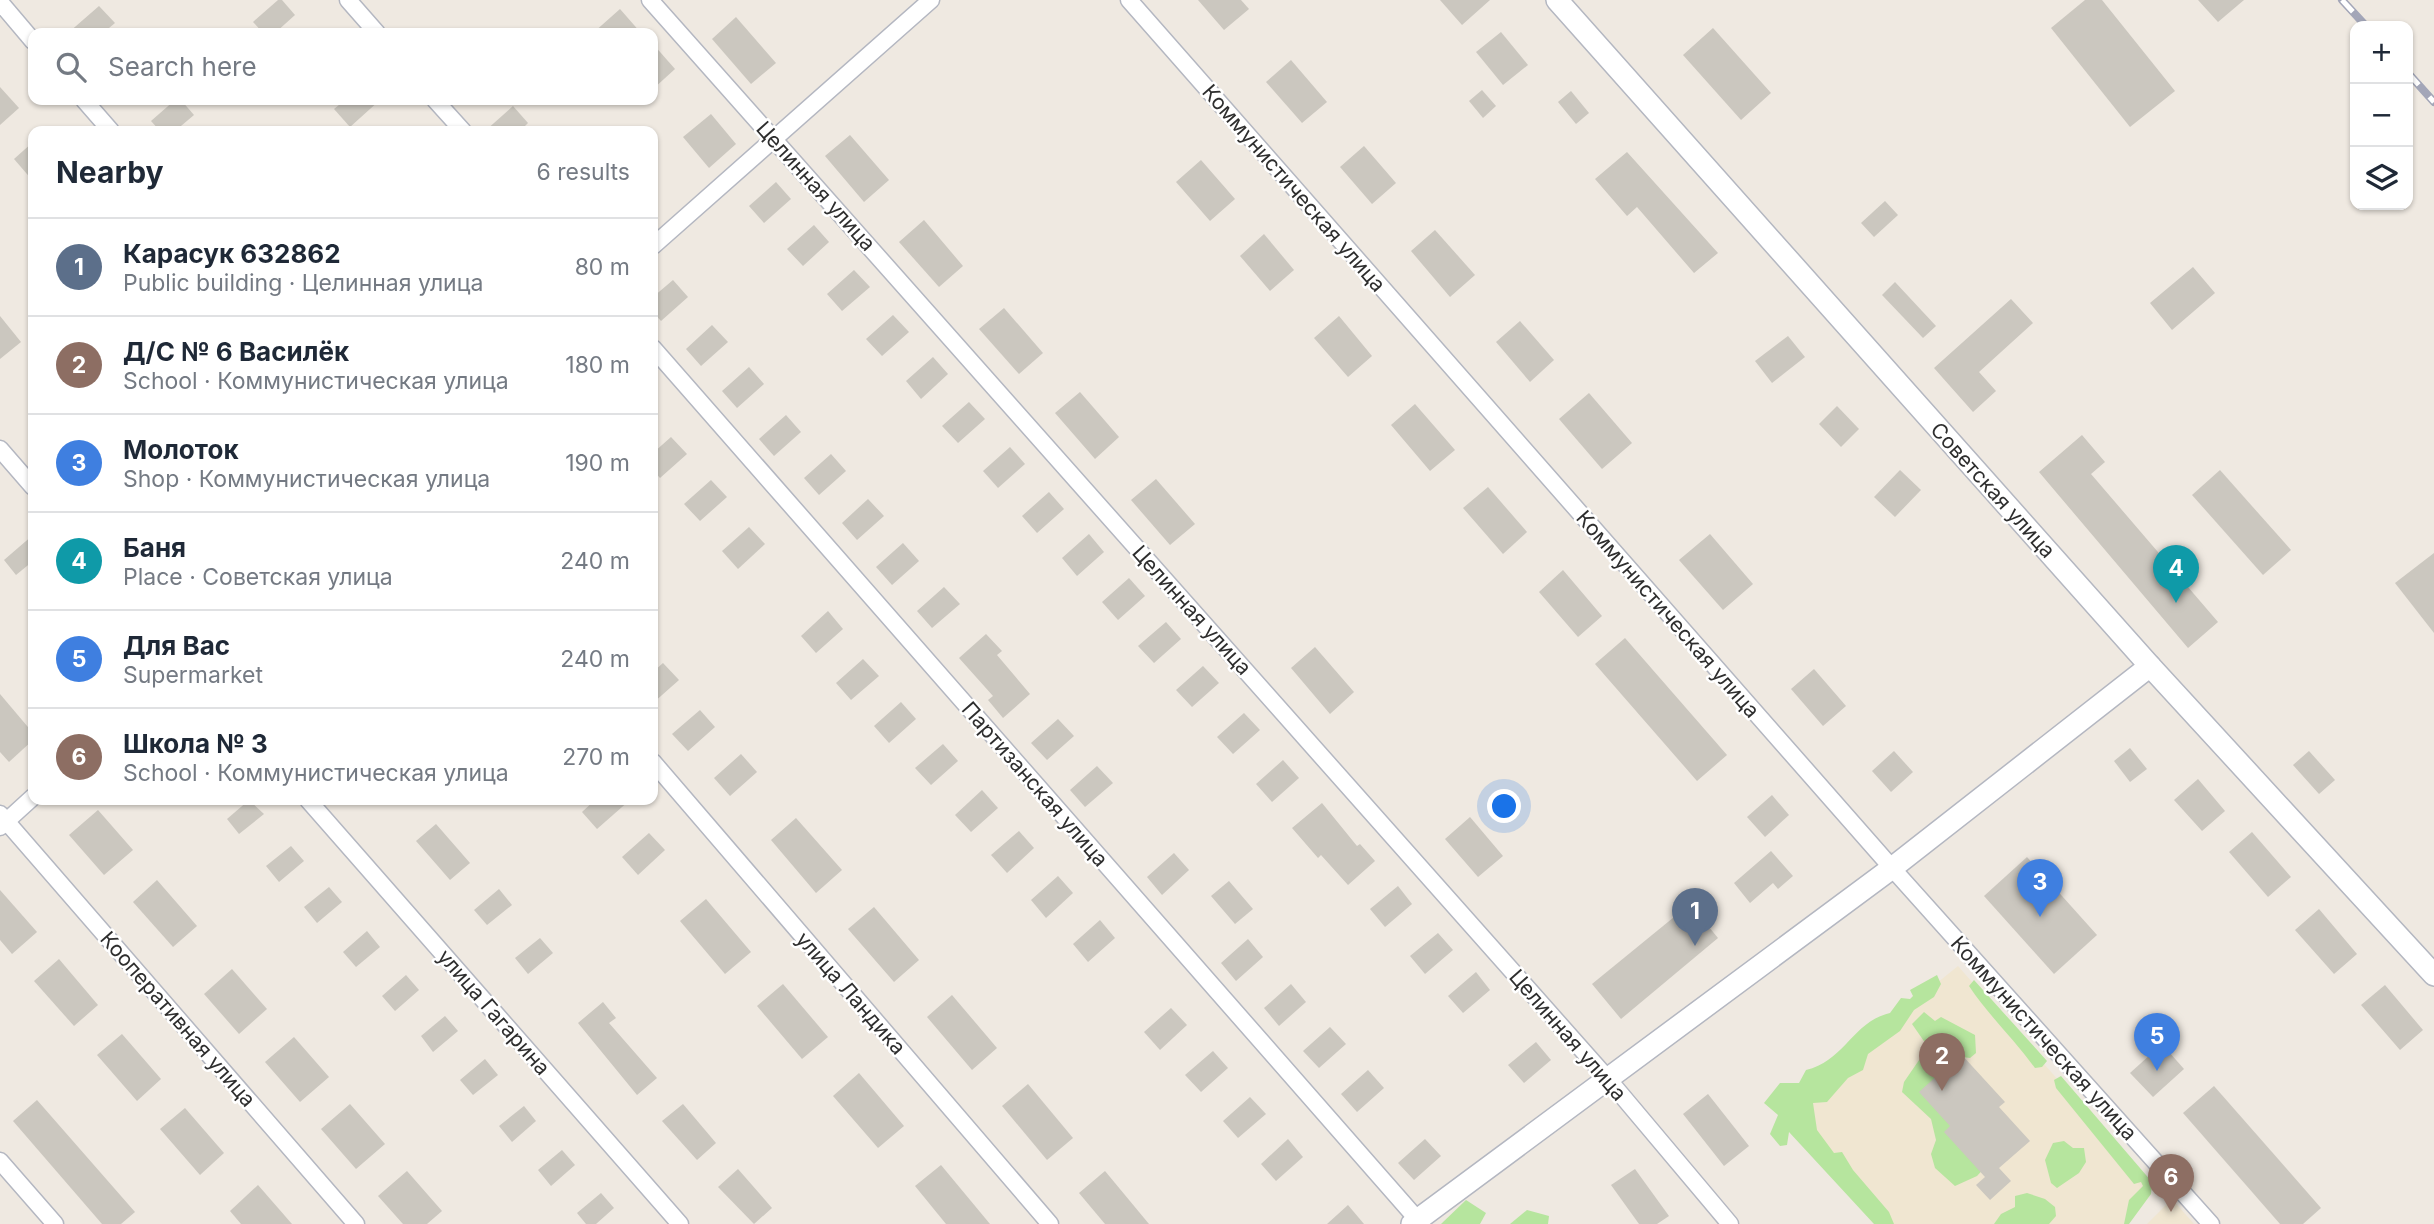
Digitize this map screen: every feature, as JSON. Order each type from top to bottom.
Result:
[{"type":"street","points":[[348,0],[373,28]]},
{"type":"street","name":"Целинная улица","points":[[650,0],[1608,1079],[1730,1224]]},
{"type":"street","points":[[658,242],[931,0]]},
{"type":"street","name":"Коммунистическая улица","points":[[1129,0],[1892,867],[2211,1224]]},
{"type":"street","name":"Советская улица","points":[[1557,0],[2150,666],[2434,975]]},
{"type":"street","points":[[0,2],[28,35]]},
{"type":"street","points":[[88,105],[107,126]]},
{"type":"street","points":[[440,105],[458,126]]},
{"type":"street","name":"Партизанская улица","points":[[658,354],[1415,1222]]},
{"type":"street","points":[[0,449],[28,481]]},
{"type":"street","points":[[1415,1222],[1892,867],[2150,666]]},
{"type":"street","name":"улица Ландика","points":[[658,768],[1050,1224]]},
{"type":"street","points":[[2,821],[28,801]]},
{"type":"street","name":"улица Гагарина","points":[[312,805],[680,1224]]},
{"type":"street","name":"Кооперативная улица","points":[[2,821],[356,1224]]},
{"type":"street","points":[[0,1161],[55,1224]]},
{"type":"shaded area","points":[[1958,966],[2153,1188],[2124,1224],[1882,1224],[1793,1120],[1839,1062]]},
{"type":"shaded area","points":[[2172,1199],[2194,1224],[2147,1224]]},
{"type":"green space","points":[[1937,975],[1941,984],[1934,997],[1914,1010],[1900,1031],[1868,1054],[1863,1070],[1848,1078],[1827,1102],[1813,1103],[1817,1130],[1834,1153],[1842,1152],[1853,1170],[1889,1212],[1894,1224],[1874,1224],[1789,1132],[1787,1145],[1780,1146],[1770,1134],[1778,1115],[1764,1103],[1780,1083],[1799,1083],[1806,1070],[1830,1059],[1866,1024],[1890,1013],[1901,998],[1910,999],[1913,996],[1910,990]]},
{"type":"green space","points":[[1974,980],[2047,1061],[2042,1067],[2035,1068],[1985,1007],[1969,986]]},
{"type":"green space","points":[[1924,1012],[1935,1021],[1941,1017],[1975,1035],[1976,1053],[1970,1058],[1955,1056],[1949,1069],[1988,1164],[1977,1176],[1955,1186],[1935,1168],[1931,1154],[1936,1140],[1931,1119],[1902,1092],[1904,1082],[1928,1047],[1912,1024]]},
{"type":"green space","points":[[2061,1076],[2152,1182],[2151,1194],[2129,1224],[2124,1224],[2129,1200],[2143,1186],[2141,1182],[2134,1184],[2056,1088],[2054,1080]]},
{"type":"green space","points":[[2064,1141],[2073,1148],[2084,1148],[2086,1162],[2079,1173],[2057,1188],[2051,1183],[2045,1160],[2053,1143]]},
{"type":"green space","points":[[2027,1193],[2045,1199],[2055,1207],[2056,1216],[2049,1224],[1994,1224],[2001,1214],[2015,1207],[2015,1196]]},
{"type":"green space","points":[[1466,1200],[1486,1213],[1480,1224],[1441,1224]]},
{"type":"green space","points":[[1527,1210],[1549,1216],[1548,1224],[1510,1224]]},
{"type":"building","points":[[278,0],[282,0],[295,15],[281,28],[258,28],[253,22]]},
{"type":"building","points":[[1198,0],[1241,0],[1249,9],[1224,30]]},
{"type":"building","points":[[1440,0],[1490,0],[1462,25]]},
{"type":"building","points":[[2085,0],[2102,0],[2175,91],[2130,127],[2051,28]]},
{"type":"building","points":[[2198,0],[2244,0],[2218,22]]},
{"type":"building","points":[[99,6],[115,23],[109,28],[74,28]]},
{"type":"building","points":[[620,9],[637,28],[599,28]]},
{"type":"building","points":[[736,17],[776,63],[751,84],[712,39]]},
{"type":"building","points":[[1713,28],[1771,93],[1741,120],[1683,55]]},
{"type":"building","points":[[1501,32],[1528,65],[1503,85],[1476,52]]},
{"type":"building","points":[[658,50],[675,69],[658,84]]},
{"type":"building","points":[[1291,60],[1327,102],[1302,123],[1266,82]]},
{"type":"building","points":[[0,87],[19,108],[0,125]]},
{"type":"building","points":[[1482,90],[1496,106],[1483,118],[1469,101]]},
{"type":"building","points":[[1571,91],[1589,113],[1576,124],[1558,102]]},
{"type":"building","points":[[169,105],[185,105],[194,115],[181,126],[156,126],[151,121]]},
{"type":"building","points":[[339,105],[374,105],[351,126],[334,109]]},
{"type":"building","points":[[513,106],[528,123],[525,126],[491,126]]},
{"type":"building","points":[[711,114],[736,144],[709,168],[683,137]]},
{"type":"building","points":[[850,135],[889,180],[864,202],[825,156]]},
{"type":"building","points":[[28,146],[28,175],[14,159]]},
{"type":"building","points":[[1364,146],[1396,183],[1372,204],[1340,167]]},
{"type":"building","points":[[1627,152],[1718,253],[1694,273],[1637,207],[1627,216],[1595,179]]},
{"type":"building","points":[[1201,160],[1235,199],[1210,221],[1176,182]]},
{"type":"building","points":[[776,182],[791,199],[764,223],[749,206]]},
{"type":"building","points":[[1885,201],[1898,215],[1874,237],[1861,223]]},
{"type":"building","points":[[924,220],[963,266],[939,287],[899,242]]},
{"type":"building","points":[[814,225],[829,242],[803,266],[787,249]]},
{"type":"building","points":[[1435,230],[1475,275],[1450,297],[1411,251]]},
{"type":"building","points":[[1264,234],[1294,270],[1270,291],[1240,256]]},
{"type":"building","points":[[2193,267],[2215,293],[2172,330],[2150,303]]},
{"type":"building","points":[[854,270],[870,287],[842,311],[827,294]]},
{"type":"building","points":[[673,280],[688,297],[661,321],[658,318],[658,293]]},
{"type":"building","points":[[1895,282],[1936,326],[1923,338],[1882,295]]},
{"type":"building","points":[[2011,299],[2033,323],[1979,372],[1996,391],[1973,412],[1934,368]]},
{"type":"building","points":[[1004,308],[1043,353],[1019,374],[979,329]]},
{"type":"building","points":[[893,315],[909,332],[882,356],[866,339]]},
{"type":"building","points":[[0,316],[21,342],[0,359]]},
{"type":"building","points":[[1339,316],[1372,356],[1348,377],[1314,338]]},
{"type":"building","points":[[1520,321],[1554,360],[1530,382],[1496,342]]},
{"type":"building","points":[[712,325],[728,342],[701,366],[686,349]]},
{"type":"building","points":[[1788,336],[1805,357],[1772,383],[1755,361]]},
{"type":"building","points":[[933,357],[948,374],[921,399],[906,381]]},
{"type":"building","points":[[749,367],[764,384],[737,408],[722,391]]},
{"type":"building","points":[[1080,392],[1119,437],[1095,459],[1055,413]]},
{"type":"building","points":[[1589,393],[1632,443],[1602,469],[1559,419]]},
{"type":"building","points":[[969,402],[985,419],[958,443],[942,426]]},
{"type":"building","points":[[1415,404],[1455,450],[1430,471],[1391,425]]},
{"type":"building","points":[[1837,406],[1859,429],[1841,447],[1819,424]]},
{"type":"building","points":[[786,415],[801,432],[774,456],[759,439]]},
{"type":"building","points":[[2082,435],[2105,462],[2091,474],[2218,622],[2188,648],[2039,472]]},
{"type":"building","points":[[671,437],[687,454],[660,478],[658,476],[658,449]]},
{"type":"building","points":[[1010,447],[1025,464],[998,488],[983,471]]},
{"type":"building","points":[[831,454],[846,471],[819,495],[804,478]]},
{"type":"building","points":[[1900,470],[1921,490],[1895,517],[1874,497]]},
{"type":"building","points":[[2220,470],[2291,550],[2263,575],[2192,495]]},
{"type":"building","points":[[1156,479],[1195,524],[1170,545],[1131,500]]},
{"type":"building","points":[[711,480],[727,497],[700,521],[684,504]]},
{"type":"building","points":[[1488,487],[1527,532],[1503,554],[1463,508]]},
{"type":"building","points":[[1049,492],[1064,509],[1037,533],[1022,516]]},
{"type":"building","points":[[868,499],[884,516],[857,540],[842,523]]},
{"type":"building","points":[[749,527],[765,544],[738,569],[722,551]]},
{"type":"building","points":[[1089,534],[1104,552],[1077,576],[1062,558]]},
{"type":"building","points":[[1710,534],[1753,584],[1723,610],[1679,560]]},
{"type":"building","points":[[28,539],[28,565],[16,575],[4,560]]},
{"type":"building","points":[[903,543],[919,561],[892,585],[876,567]]},
{"type":"building","points":[[2434,553],[2434,633],[2395,583]]},
{"type":"building","points":[[1563,570],[1602,616],[1578,637],[1539,592]]},
{"type":"building","points":[[1129,578],[1145,596],[1118,620],[1102,602]]},
{"type":"building","points":[[944,587],[960,604],[932,628],[917,611]]},
{"type":"building","points":[[828,611],[843,629],[816,653],[801,636]]},
{"type":"building","points":[[1166,622],[1181,639],[1154,663],[1138,646]]},
{"type":"building","points":[[986,634],[1002,651],[997,655],[1030,694],[1003,718],[988,700],[993,696],[959,658]]},
{"type":"building","points":[[1625,638],[1727,755],[1697,781],[1595,664]]},
{"type":"building","points":[[1315,647],[1354,692],[1330,714],[1291,668]]},
{"type":"building","points":[[863,659],[879,676],[851,700],[836,683]]},
{"type":"building","points":[[663,663],[679,680],[658,699],[658,668]]},
{"type":"building","points":[[1203,666],[1219,683],[1192,707],[1176,690]]},
{"type":"building","points":[[1814,669],[1846,706],[1823,726],[1791,689]]},
{"type":"building","points":[[0,694],[28,727],[28,745],[9,762],[0,752]]},
{"type":"building","points":[[901,702],[916,719],[889,743],[874,726]]},
{"type":"building","points":[[700,710],[715,727],[688,751],[672,734]]},
{"type":"building","points":[[1244,713],[1260,730],[1233,754],[1217,737]]},
{"type":"building","points":[[1058,719],[1074,736],[1047,760],[1031,743]]},
{"type":"building","points":[[943,744],[958,761],[931,785],[915,768]]},
{"type":"building","points":[[2130,748],[2147,769],[2130,782],[2114,761]]},
{"type":"building","points":[[1894,751],[1913,772],[1891,792],[1872,771]]},
{"type":"building","points":[[2309,751],[2335,780],[2319,794],[2293,765]]},
{"type":"building","points":[[741,754],[757,772],[730,796],[714,778]]},
{"type":"building","points":[[1283,760],[1299,778],[1272,802],[1256,784]]},
{"type":"building","points":[[1097,766],[1113,783],[1085,807],[1070,790]]},
{"type":"building","points":[[2198,779],[2225,811],[2202,831],[2174,800]]},
{"type":"building","points":[[982,790],[998,808],[971,832],[955,815]]},
{"type":"building","points":[[1772,795],[1789,815],[1765,837],[1747,817]]},
{"type":"building","points":[[1322,803],[1357,846],[1360,844],[1375,861],[1348,885],[1321,855],[1318,858],[1292,828]]},
{"type":"building","points":[[243,805],[254,805],[264,814],[239,834],[227,819]]},
{"type":"building","points":[[590,805],[624,805],[597,829],[582,812]]},
{"type":"building","points":[[98,810],[133,850],[104,875],[69,835]]},
{"type":"building","points":[[1470,817],[1503,856],[1478,877],[1445,839]]},
{"type":"building","points":[[796,818],[842,870],[816,893],[771,840]]},
{"type":"building","points":[[436,824],[470,863],[450,880],[416,841]]},
{"type":"building","points":[[1019,831],[1034,848],[1007,873],[991,855]]},
{"type":"building","points":[[2252,832],[2291,877],[2268,897],[2229,852]]},
{"type":"building","points":[[649,833],[665,850],[638,875],[622,857]]},
{"type":"building","points":[[291,846],[304,861],[279,882],[266,866]]},
{"type":"building","points":[[1771,851],[1793,876],[1778,889],[1773,883],[1750,903],[1734,883]]},
{"type":"building","points":[[1174,853],[1189,870],[1162,895],[1147,877]]},
{"type":"building","points":[[2027,857],[2097,935],[2054,974],[1984,896]]},
{"type":"building","points":[[1058,876],[1073,893],[1046,918],[1031,900]]},
{"type":"building","points":[[157,880],[197,926],[173,947],[133,902]]},
{"type":"building","points":[[1229,881],[1253,909],[1235,924],[1211,896]]},
{"type":"building","points":[[1398,886],[1412,904],[1385,927],[1370,909]]},
{"type":"building","points":[[329,887],[342,902],[317,923],[304,907]]},
{"type":"building","points":[[499,889],[512,905],[487,925],[474,910]]},
{"type":"building","points":[[0,890],[37,932],[12,954],[0,940]]},
{"type":"building","points":[[706,899],[751,952],[725,974],[680,921]]},
{"type":"building","points":[[1690,904],[1718,938],[1621,1019],[1592,984]]},
{"type":"building","points":[[874,907],[919,960],[894,982],[848,929]]},
{"type":"building","points":[[2319,909],[2357,954],[2334,974],[2295,930]]},
{"type":"building","points":[[1100,920],[1115,938],[1088,962],[1073,944]]},
{"type":"building","points":[[367,931],[380,947],[356,967],[343,952]]},
{"type":"building","points":[[1438,933],[1453,950],[1425,974],[1410,956]]},
{"type":"building","points":[[540,938],[553,953],[528,974],[515,958]]},
{"type":"building","points":[[1248,939],[1263,957],[1236,981],[1221,963]]},
{"type":"building","points":[[59,959],[98,1005],[74,1026],[34,981]]},
{"type":"building","points":[[232,969],[267,1009],[239,1034],[204,994]]},
{"type":"building","points":[[1476,972],[1490,990],[1463,1013],[1448,996]]},
{"type":"building","points":[[406,975],[419,990],[395,1011],[382,996]]},
{"type":"building","points":[[783,984],[828,1037],[802,1059],[757,1006]]},
{"type":"building","points":[[1291,984],[1306,1002],[1279,1026],[1264,1008]]},
{"type":"building","points":[[2385,985],[2423,1030],[2400,1050],[2361,1005]]},
{"type":"building","points":[[952,995],[997,1048],[972,1070],[927,1017]]},
{"type":"building","points":[[603,1002],[616,1018],[609,1023],[657,1078],[637,1095],[578,1023]]},
{"type":"building","points":[[1171,1008],[1187,1025],[1160,1050],[1144,1032]]},
{"type":"building","points":[[445,1016],[458,1031],[433,1052],[421,1036]]},
{"type":"building","points":[[1330,1027],[1346,1044],[1319,1068],[1303,1051]]},
{"type":"building","points":[[122,1034],[161,1079],[137,1101],[97,1055]]},
{"type":"building","points":[[294,1037],[329,1077],[300,1102],[265,1062]]},
{"type":"building","points":[[1536,1042],[1551,1060],[1524,1083],[1508,1065]]},
{"type":"building","points":[[2162,1044],[2184,1069],[2153,1097],[2130,1073]]},
{"type":"building","points":[[1213,1051],[1228,1068],[1201,1092],[1185,1075]]},
{"type":"building","points":[[1961,1054],[2005,1102],[1999,1107],[2030,1141],[1999,1168],[2011,1181],[1990,1200],[1976,1185],[1985,1177],[1944,1132],[1950,1126],[1919,1092]]},
{"type":"building","points":[[485,1059],[498,1075],[473,1095],[460,1080]]},
{"type":"building","points":[[1368,1070],[1384,1088],[1357,1112],[1341,1094]]},
{"type":"building","points":[[859,1073],[904,1126],[878,1148],[833,1096]]},
{"type":"building","points":[[1028,1084],[1073,1138],[1047,1160],[1002,1106]]},
{"type":"building","points":[[2214,1086],[2321,1208],[2303,1224],[2280,1224],[2183,1113]]},
{"type":"building","points":[[1708,1094],[1749,1146],[1724,1166],[1683,1114]]},
{"type":"building","points":[[1250,1097],[1266,1114],[1238,1138],[1223,1121]]},
{"type":"building","points":[[37,1100],[135,1212],[121,1224],[102,1224],[13,1121]]},
{"type":"building","points":[[350,1104],[385,1144],[356,1169],[321,1129]]},
{"type":"building","points":[[683,1104],[716,1143],[697,1160],[662,1121]]},
{"type":"building","points":[[524,1106],[536,1121],[512,1142],[499,1126]]},
{"type":"building","points":[[185,1108],[224,1153],[200,1175],[160,1129]]},
{"type":"building","points":[[1288,1139],[1303,1157],[1276,1181],[1261,1164]]},
{"type":"building","points":[[1425,1139],[1441,1156],[1414,1180],[1398,1163]]},
{"type":"building","points":[[562,1150],[575,1165],[551,1186],[538,1170]]},
{"type":"building","points":[[941,1165],[990,1224],[946,1224],[915,1186]]},
{"type":"building","points":[[738,1169],[772,1208],[754,1224],[718,1187]]},
{"type":"building","points":[[1635,1169],[1669,1216],[1657,1224],[1639,1224],[1611,1185]]},
{"type":"building","points":[[407,1171],[442,1211],[427,1224],[403,1224],[378,1196]]},
{"type":"building","points":[[1105,1171],[1149,1224],[1105,1224],[1079,1193]]},
{"type":"building","points":[[258,1185],[292,1224],[241,1224],[230,1211]]},
{"type":"building","points":[[601,1193],[614,1208],[596,1224],[586,1224],[577,1213]]},
{"type":"building","points":[[1348,1205],[1364,1224],[1327,1224]]},
{"type":"railway","points":[[2342,0],[2361,21]]},
{"type":"railway","points":[[2413,79],[2434,102]]},
{"type":"place","name":"Баня","points":[[2176,603]]},
{"type":"place","name":"Молоток","points":[[2040,917]]},
{"type":"place","name":"Карасук 632862","points":[[1695,946]]},
{"type":"place","name":"Для Вас","points":[[2157,1071]]},
{"type":"place","name":"Д/С № 6 Василёк","points":[[1942,1091]]},
{"type":"place","name":"Школа № 3","points":[[2171,1212]]}]
